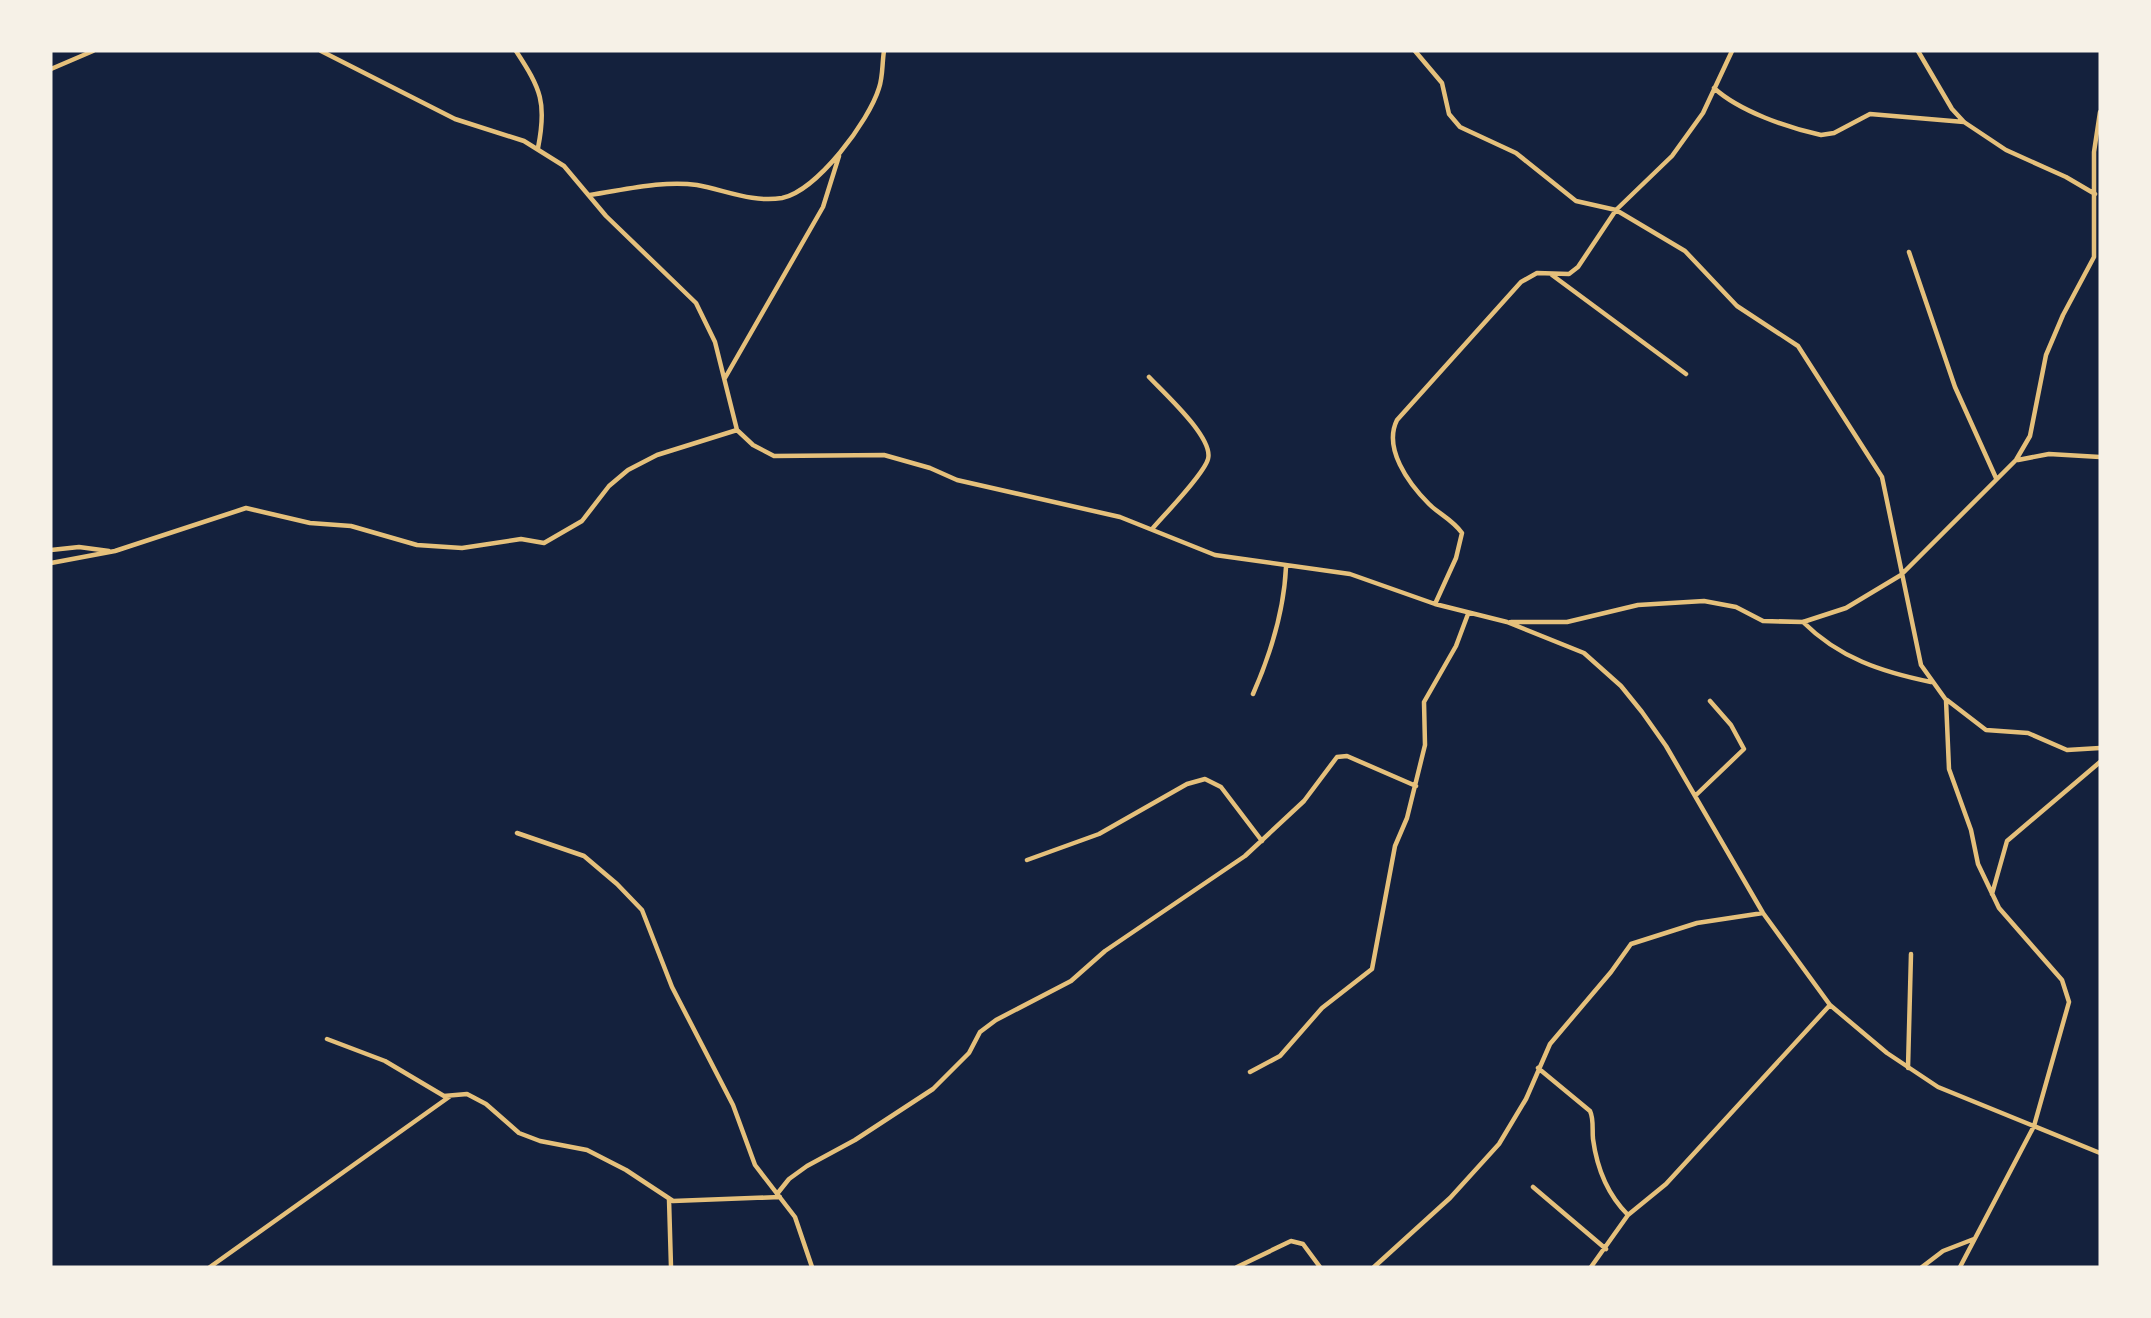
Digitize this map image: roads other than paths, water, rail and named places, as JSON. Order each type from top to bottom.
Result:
[{"type":"street","points":[[51,69],[93,51]]},
{"type":"street","points":[[321,51],[455,119],[538,149],[565,166],[607,216],[696,303],[715,342],[737,430],[753,445],[774,456],[884,455],[930,468],[957,480],[1097,511],[1153,528],[1215,555],[1350,574],[1435,604],[1507,622],[1584,653],[1602,668],[1642,712],[1763,913],[1830,1005],[1908,1069],[1938,1087],[2100,1153]]},
{"type":"street","points":[[516,51],[537,82],[544,106],[538,149]]},
{"type":"street","points":[[590,195],[687,185],[757,198],[778,198],[804,189],[840,153],[878,91],[884,51]]},
{"type":"street","points":[[1415,51],[1442,83],[1449,114],[1460,127],[1516,153],[1576,201],[1616,210],[1685,251],[1737,306],[1800,348],[1882,477],[1921,665],[1946,699],[1986,730],[2028,733],[2067,750],[2100,748]]},
{"type":"street","points":[[1435,604],[1456,558],[1462,533],[1430,505],[1402,465],[1392,444],[1393,429],[1404,411],[1462,349],[1505,296],[1533,274],[1573,272],[1616,210],[1672,156],[1703,113],[1732,51]]},
{"type":"street","points":[[1918,51],[1952,109],[1964,122],[2006,150],[2066,177],[2095,194]]},
{"type":"street","points":[[1714,88],[1727,100],[1743,108],[1821,135],[1834,133],[1870,114],[1964,122]]},
{"type":"street","points":[[1507,622],[1567,622],[1638,605],[1704,601],[1737,607],[1763,621],[1804,622],[1846,608],[1901,575],[2016,460],[2030,436],[2050,343],[2094,257],[2094,143],[2100,112]]},
{"type":"street","points":[[725,379],[823,207],[840,153]]},
{"type":"street","points":[[1909,252],[1955,387],[1996,478]]},
{"type":"street","points":[[1551,274],[1686,374]]},
{"type":"street","points":[[1149,377],[1203,437],[1209,453],[1203,469],[1153,528]]},
{"type":"street","points":[[51,563],[115,551],[246,508],[310,523],[351,526],[418,545],[462,548],[521,539],[544,543],[582,521],[609,486],[628,470],[657,455],[737,430]]},
{"type":"street","points":[[2016,460],[2049,454],[2100,457]]},
{"type":"street","points":[[51,550],[79,547],[115,551]]},
{"type":"street","points":[[1254,694],[1273,641],[1285,595],[1286,567]]},
{"type":"street","points":[[1250,1072],[1280,1056],[1322,1009],[1372,969],[1395,846],[1416,786],[1426,741],[1424,702],[1456,646],[1468,614]]},
{"type":"street","points":[[1804,622],[1831,646],[1852,658],[1888,672],[1931,682]]},
{"type":"street","points":[[1946,699],[1949,769],[1971,830],[1978,864],[1992,895],[2024,939],[2054,969],[2068,993],[2067,1013],[2034,1126],[1960,1267]]},
{"type":"street","points":[[1695,796],[1744,749],[1731,725],[1710,702]]},
{"type":"street","points":[[779,1196],[789,1179],[807,1166],[855,1140],[933,1089],[969,1054],[980,1032],[996,1020],[1071,981],[1105,951],[1245,856],[1304,801],[1339,757],[1347,756],[1416,786]]},
{"type":"street","points":[[1992,895],[2007,841],[2100,762]]},
{"type":"street","points":[[1027,860],[1099,834],[1187,784],[1206,779],[1221,787],[1262,841]]},
{"type":"street","points":[[517,833],[584,856],[642,910],[672,987],[733,1105],[755,1165],[795,1217],[812,1267]]},
{"type":"street","points":[[1374,1267],[1422,1225],[1491,1154],[1521,1108],[1550,1044],[1612,972],[1631,944],[1697,923],[1763,913]]},
{"type":"street","points":[[1908,1069],[1911,954]]},
{"type":"street","points":[[1591,1267],[1628,1216],[1666,1184],[1830,1005]]},
{"type":"street","points":[[327,1039],[385,1061],[438,1093],[449,1096],[467,1094],[486,1104],[519,1133],[540,1141],[587,1150],[643,1180],[669,1199],[684,1202],[779,1196]]},
{"type":"street","points":[[1538,1068],[1590,1111],[1594,1149],[1602,1179],[1609,1194],[1628,1216]]},
{"type":"street","points":[[210,1267],[449,1096]]},
{"type":"street","points":[[1534,1187],[1606,1249]]},
{"type":"street","points":[[669,1199],[671,1267]]},
{"type":"street","points":[[1923,1267],[1950,1247],[1975,1238]]},
{"type":"street","points":[[1237,1267],[1291,1241],[1303,1244],[1320,1267]]}]
